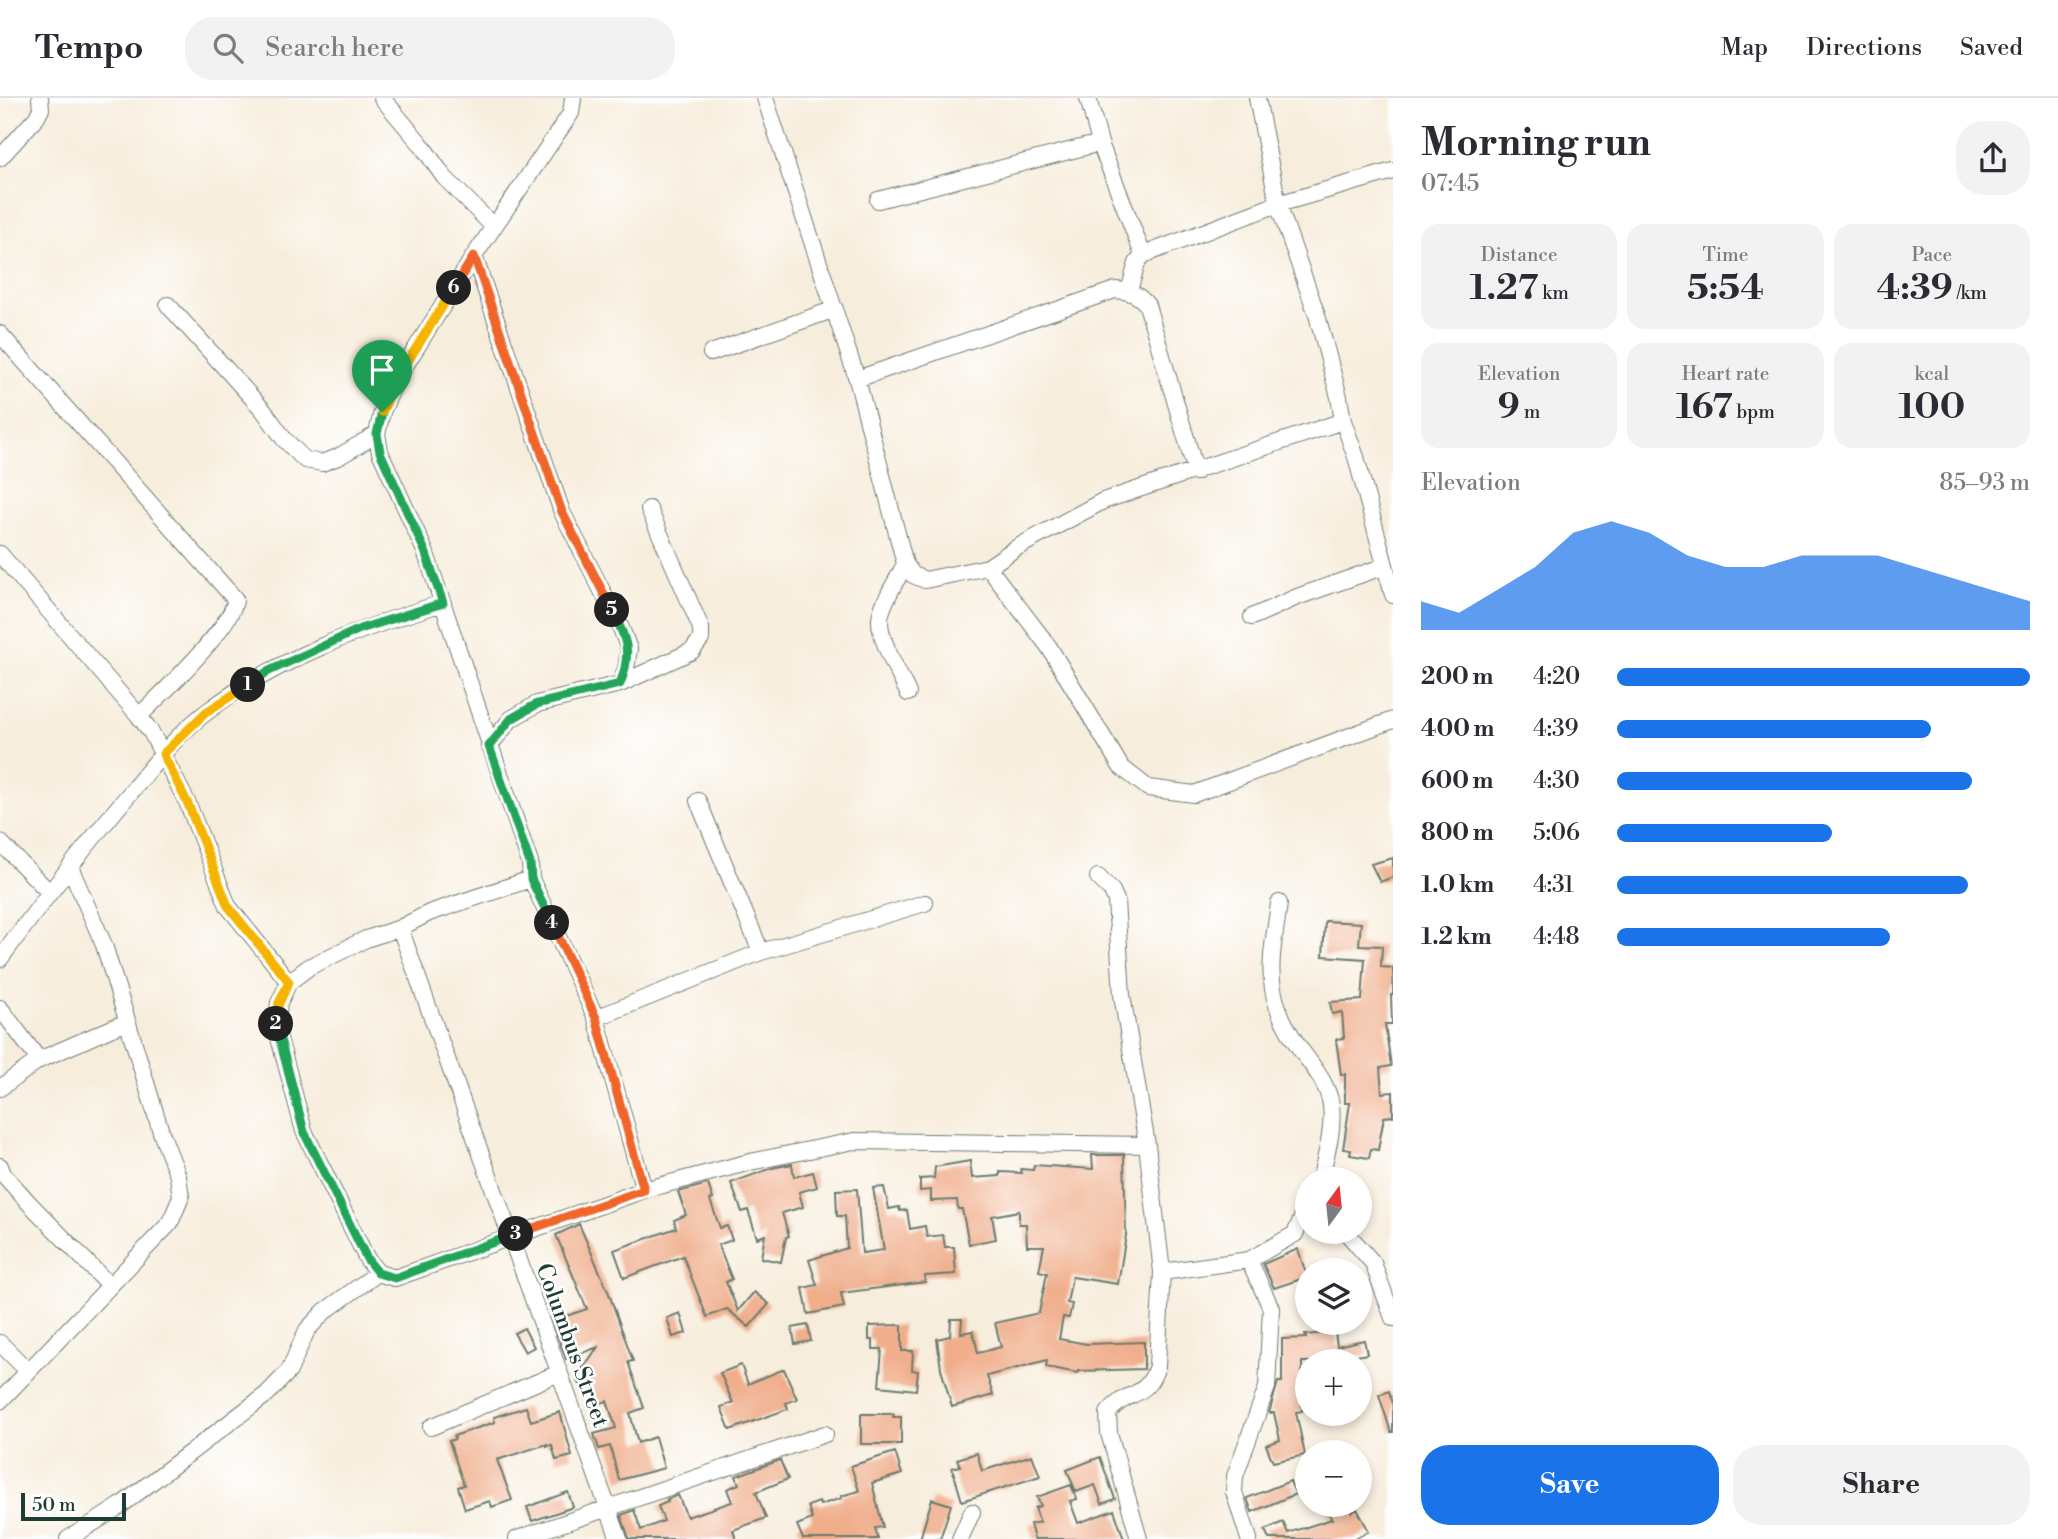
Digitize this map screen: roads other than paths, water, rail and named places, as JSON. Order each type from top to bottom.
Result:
[{"type":"street","points":[[0,158],[37,117],[41,109],[40,98]]},
{"type":"street","points":[[382,98],[420,143],[444,177],[494,227]]},
{"type":"street","points":[[1088,98],[1100,142],[1143,255]]},
{"type":"street","points":[[1256,98],[1278,204],[1317,315],[1343,421],[1356,457],[1393,595]]},
{"type":"street","points":[[771,100],[857,379],[905,564],[913,575],[925,580],[988,567],[1016,548],[1103,501],[1343,421]]},
{"type":"street","points":[[569,103],[396,380],[382,412],[377,434],[380,452],[425,551],[443,603],[530,863],[531,879],[596,1018],[644,1190]]},
{"type":"street","points":[[878,200],[1100,142]]},
{"type":"street","points":[[1129,290],[1137,263],[1143,255],[1278,204],[1393,171]]},
{"type":"street","points":[[474,256],[562,512],[629,649],[626,670],[620,684]]},
{"type":"street","points":[[857,379],[1115,290],[1129,290],[1147,305],[1196,472]]},
{"type":"street","points":[[168,305],[305,460],[322,463],[338,457],[377,434]]},
{"type":"street","points":[[711,353],[835,309]]},
{"type":"street","points":[[0,334],[235,599],[235,608],[218,632],[167,690],[139,716]]},
{"type":"street","points":[[489,746],[511,719],[537,704],[620,684],[692,651],[701,639],[701,628],[649,509]]},
{"type":"street","points":[[0,554],[139,716],[163,754],[188,804],[228,906],[289,982]]},
{"type":"street","points":[[905,564],[879,621],[908,693]]},
{"type":"street","points":[[1252,617],[1331,584],[1385,566]]},
{"type":"street","points":[[988,567],[1049,647],[1121,767],[1148,788],[1194,794],[1393,720]]},
{"type":"street","points":[[0,959],[49,892],[163,754],[206,712],[267,672],[360,629],[443,603]]},
{"type":"street","points":[[698,801],[761,952]]},
{"type":"street","points":[[0,842],[49,892]]},
{"type":"street","points":[[0,1401],[170,1223],[181,1197],[178,1176],[162,1135],[104,946],[70,867]]},
{"type":"street","points":[[1098,877],[1112,891],[1116,900],[1122,995],[1147,1145],[1162,1272],[1157,1366],[1153,1379],[1146,1388],[1117,1402],[1108,1413],[1109,1433],[1139,1539]]},
{"type":"street","points":[[531,879],[429,913],[400,929],[366,939],[343,950],[309,967],[289,982],[279,1003],[276,1027],[304,1132],[367,1259],[378,1273],[395,1278],[644,1190],[750,1162],[854,1141],[1147,1145]]},
{"type":"street","points":[[596,1018],[761,952],[925,903]]},
{"type":"street","points":[[1279,903],[1273,951],[1273,989],[1283,1020],[1296,1044],[1322,1078],[1331,1103],[1331,1135],[1323,1167]]},
{"type":"street","name":"Columbus Street","points":[[400,929],[619,1539]]},
{"type":"street","points":[[0,1009],[39,1060]]},
{"type":"street","points":[[0,1088],[39,1060],[126,1022]]},
{"type":"street","points":[[0,1166],[3,1174],[29,1203],[110,1286]]},
{"type":"street","points":[[1162,1272],[1249,1260],[1295,1234]]},
{"type":"street","points":[[1356,1244],[1373,1263],[1393,1318]]},
{"type":"street","points":[[1249,1260],[1271,1308],[1266,1387],[1234,1484],[1234,1492],[1249,1539]]},
{"type":"street","points":[[68,1539],[120,1506],[267,1394],[289,1371],[307,1330],[325,1311],[378,1273]]},
{"type":"street","points":[[0,1343],[28,1371]]},
{"type":"street","points":[[432,1427],[559,1373]]},
{"type":"street","points":[[517,1539],[825,1434]]},
{"type":"street","points":[[960,1539],[972,1512]]}]
